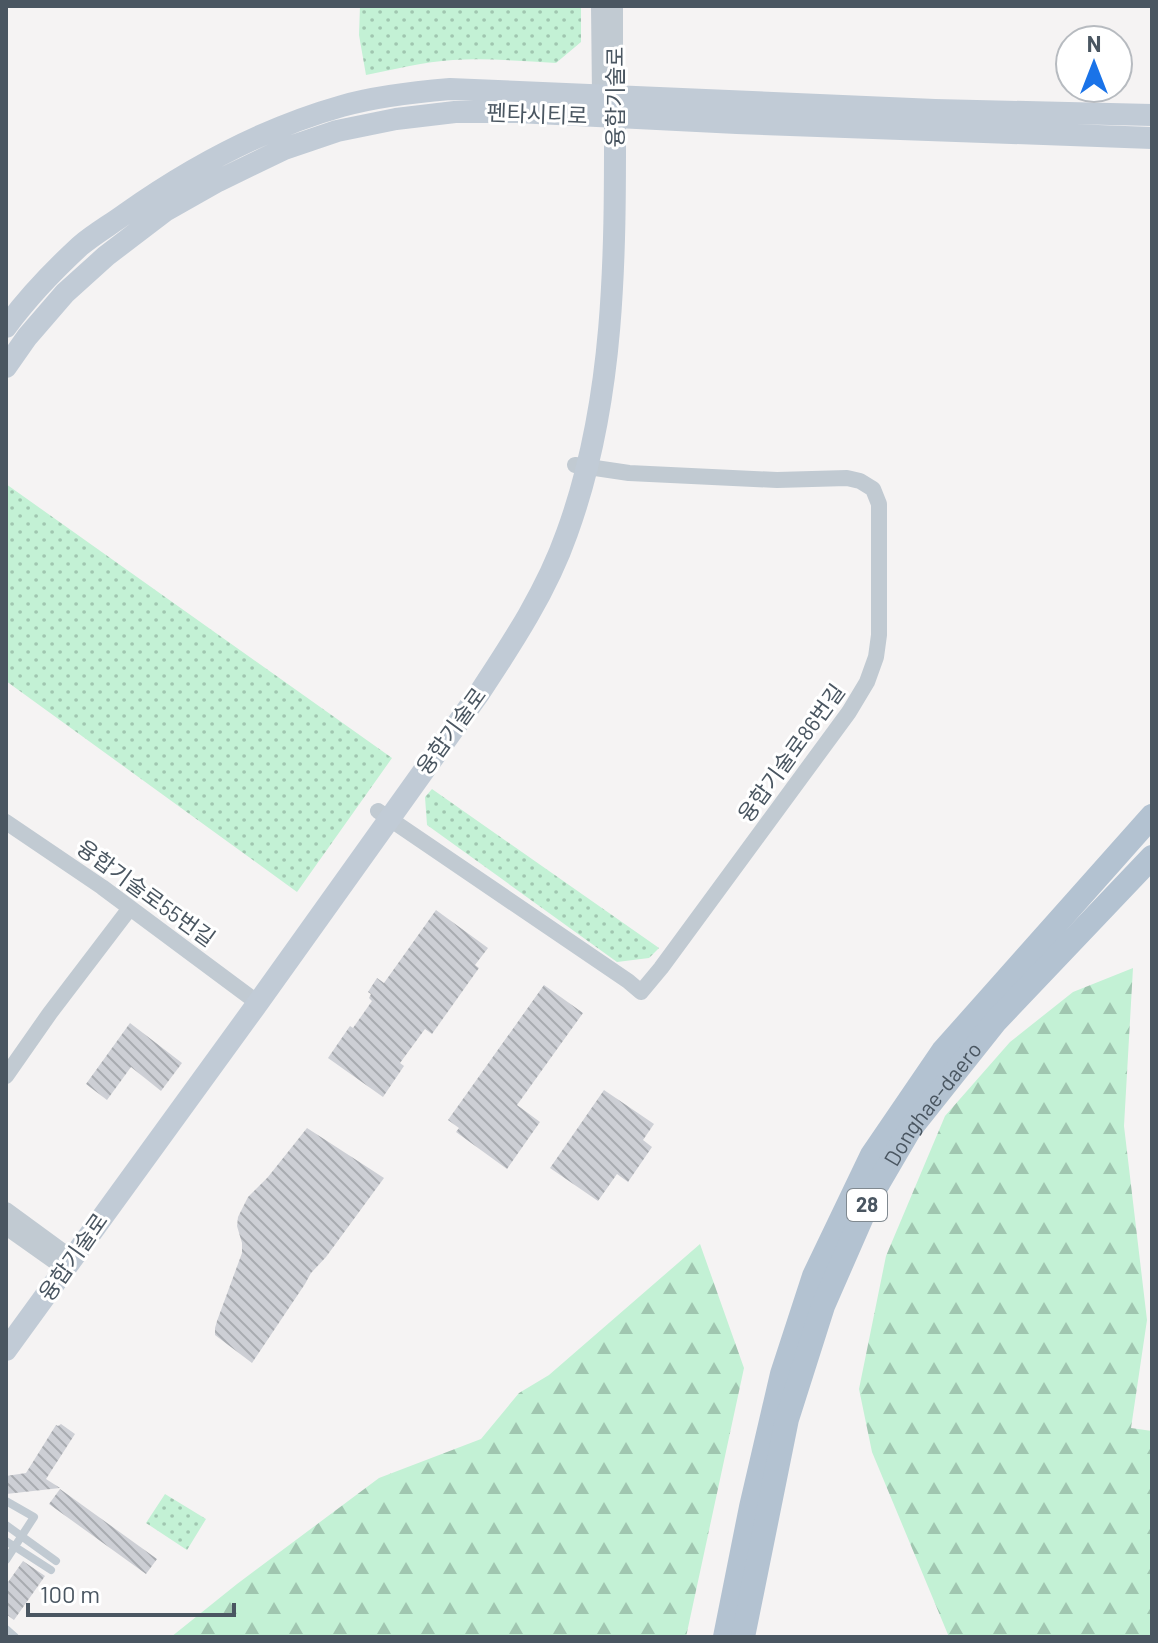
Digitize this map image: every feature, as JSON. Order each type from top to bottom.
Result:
[{"type":"main road","points":[[725,1637],[782,1374],[814,1276],[872,1155],[943,1051],[1152,816]]},
{"type":"main road","name":"Donghae-daero","points":[[743,1637],[787,1419],[823,1306],[872,1194],[910,1129],[995,1022],[1152,857]]},
{"type":"street","name":"융합기술로","points":[[6,1328],[252,999],[384,814],[511,619],[536,574],[597,427],[609,342],[614,243],[608,106],[599,6]]},
{"type":"street","name":"융합기술로","points":[[608,106],[615,6]]},
{"type":"street","name":"펜타시티로","points":[[6,327],[27,299],[82,244],[211,159],[277,129],[342,106],[404,93],[450,89],[608,106],[1152,138]]},
{"type":"street","name":"펜타시티로","points":[[6,367],[65,293],[106,256],[165,211],[284,149],[337,131],[396,119],[455,112],[517,112],[608,106],[1152,115]]},
{"type":"street","name":"융합기술로86번길","points":[[384,814],[641,992],[726,881],[849,712],[867,682],[876,657],[879,635],[879,504],[873,489],[847,478],[777,480],[629,473],[581,466]]},
{"type":"street","name":"융합기술로55번길","points":[[6,822],[130,908],[252,999]]},
{"type":"street","points":[[6,1076],[130,908]]},
{"type":"street","points":[[6,1210],[61,1258]]},
{"type":"street","points":[[6,1227],[61,1258]]},
{"type":"street","name":"융합기술로","points":[[6,1350],[61,1258]]},
{"type":"lane","points":[[6,1501],[34,1517],[21,1536],[10,1544],[6,1560]]},
{"type":"lane","points":[[6,1525],[56,1561]]},
{"type":"lane","points":[[10,1544],[51,1570]]},
{"type":"lane","points":[[6,1629],[15,1637]]},
{"type":"green space","points":[[360,6],[581,6],[581,42],[556,63],[453,60],[366,75],[359,35]]},
{"type":"green space","points":[[6,484],[392,758],[297,892],[6,681]]},
{"type":"green space","points":[[432,789],[659,948],[649,958],[617,962],[427,825],[425,797]]},
{"type":"green space","points":[[1133,968],[1124,1126],[1147,1320],[1131,1428],[1152,1431],[1152,1637],[949,1637],[872,1452],[859,1389],[886,1256],[945,1116],[1010,1042],[1073,992]]},
{"type":"green space","points":[[700,1244],[744,1368],[686,1637],[171,1637],[379,1478],[481,1439],[519,1393],[549,1375]]},
{"type":"green space","points":[[165,1494],[206,1519],[187,1550],[146,1523]]},
{"type":"building","points":[[436,910],[488,948],[475,965],[479,968],[432,1034],[425,1029],[400,1063],[404,1066],[383,1097],[328,1058],[372,1001],[368,992],[377,978],[384,983]]},
{"type":"building","points":[[544,985],[583,1013],[517,1105],[540,1122],[507,1169],[456,1132],[459,1128],[448,1120]]},
{"type":"building","points":[[130,1023],[182,1063],[161,1091],[131,1067],[107,1100],[86,1084]]},
{"type":"building","points":[[604,1090],[654,1124],[643,1140],[652,1147],[628,1182],[617,1174],[598,1201],[550,1168]]},
{"type":"building","points":[[307,1128],[384,1178],[311,1273],[252,1363],[215,1335],[217,1321],[242,1253],[238,1217],[248,1197]]},
{"type":"building","points":[[61,1424],[75,1434],[46,1479],[60,1488],[6,1494],[6,1476],[26,1473],[56,1425]]},
{"type":"building","points":[[60,1489],[157,1559],[146,1574],[49,1504]]},
{"type":"building","points":[[23,1561],[45,1576],[14,1620],[6,1614],[6,1585]]}]
